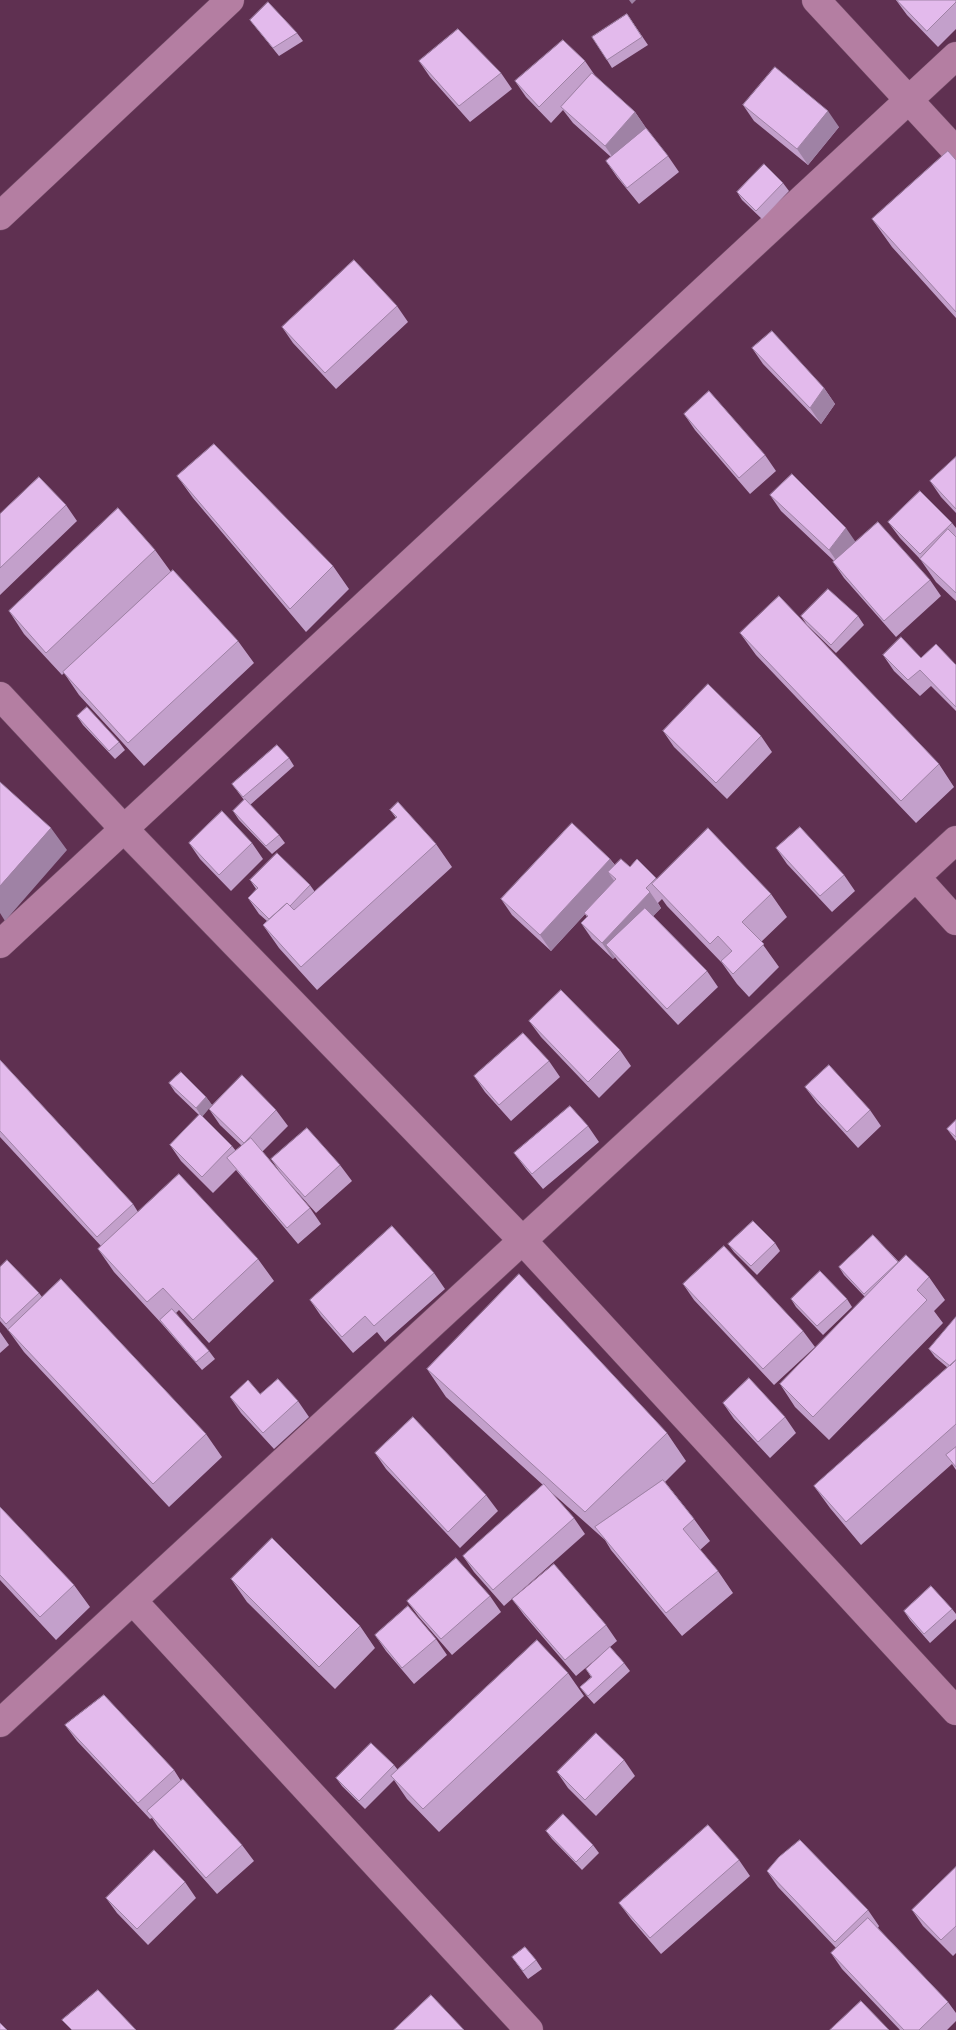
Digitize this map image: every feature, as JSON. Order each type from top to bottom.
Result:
[{"type":"street","points":[[0,216],[230,0]]},
{"type":"street","points":[[816,0],[956,151]]},
{"type":"street","points":[[0,944],[956,56]]},
{"type":"street","points":[[0,696],[124,829],[523,1241],[956,1711]]},
{"type":"street","points":[[0,1724],[956,840]]},
{"type":"street","points":[[916,877],[956,922]]},
{"type":"street","points":[[133,1601],[529,2030]]},
{"type":"building","points":[[897,0],[956,0],[956,2],[927,31]]},
{"type":"building","points":[[268,2],[297,33],[273,48],[250,20]]},
{"type":"building","points":[[627,14],[642,37],[607,60],[592,37]]},
{"type":"building","points":[[458,29],[501,73],[459,106],[419,61]]},
{"type":"building","points":[[563,40],[585,61],[539,107],[515,81]]},
{"type":"building","points":[[775,67],[828,111],[797,149],[743,105]]},
{"type":"building","points":[[592,73],[635,112],[605,146],[561,107]]},
{"type":"building","points":[[646,128],[668,156],[627,188],[606,161]]},
{"type":"building","points":[[948,151],[956,160],[956,312],[872,219]]},
{"type":"building","points":[[764,164],[783,183],[756,211],[737,192]]},
{"type":"building","points":[[354,260],[397,306],[325,373],[282,327]]},
{"type":"building","points":[[772,331],[824,388],[810,408],[752,348]]},
{"type":"building","points":[[709,391],[765,455],[739,478],[684,414]]},
{"type":"building","points":[[214,444],[333,566],[290,609],[177,476]]},
{"type":"building","points":[[956,457],[956,509],[930,481]]},
{"type":"building","points":[[792,474],[846,528],[829,550],[770,495]]},
{"type":"building","points":[[39,477],[66,505],[0,568],[0,514]]},
{"type":"building","points":[[920,491],[952,523],[920,554],[888,522]]},
{"type":"building","points":[[118,508],[155,550],[46,653],[9,611]]},
{"type":"building","points":[[878,522],[930,580],[884,621],[833,562]]},
{"type":"building","points":[[948,529],[956,537],[956,593],[920,559]]},
{"type":"building","points":[[173,570],[238,641],[128,743],[63,672]]},
{"type":"building","points":[[828,589],[858,616],[831,645],[801,616]]},
{"type":"building","points":[[779,596],[939,764],[901,801],[740,633]]},
{"type":"building","points":[[901,637],[921,658],[936,644],[956,665],[956,707],[920,670],[908,680],[883,655]]},
{"type":"building","points":[[708,684],[761,736],[716,783],[663,731]]},
{"type":"building","points":[[87,707],[119,742],[109,751],[77,716]]},
{"type":"building","points":[[277,745],[289,758],[243,797],[232,784]]},
{"type":"building","points":[[0,782],[51,828],[0,886]]},
{"type":"building","points":[[245,799],[279,835],[266,846],[233,811]]},
{"type":"building","points":[[398,802],[436,844],[301,967],[263,925],[287,903],[294,910],[397,817],[390,810]]},
{"type":"building","points":[[222,811],[252,843],[219,875],[189,843]]},
{"type":"building","points":[[572,823],[610,859],[540,935],[501,899]]},
{"type":"building","points":[[800,827],[844,875],[820,896],[776,848]]},
{"type":"building","points":[[708,828],[771,894],[742,922],[764,944],[733,974],[721,961],[732,951],[718,936],[710,944],[652,884]]},
{"type":"building","points":[[277,853],[310,885],[290,906],[287,903],[269,919],[248,898],[258,888],[250,880]]},
{"type":"building","points":[[621,859],[630,867],[637,859],[656,878],[646,888],[650,892],[602,943],[581,923],[588,916],[584,913],[616,879],[608,872]]},
{"type":"building","points":[[645,908],[707,971],[667,1009],[606,945]]},
{"type":"building","points":[[561,990],[620,1050],[588,1082],[529,1021]]},
{"type":"building","points":[[523,1033],[549,1061],[499,1105],[474,1076]]},
{"type":"building","points":[[0,1060],[133,1204],[97,1237],[0,1131]]},
{"type":"building","points":[[829,1065],[870,1110],[847,1132],[805,1087]]},
{"type":"building","points":[[181,1072],[206,1097],[196,1108],[169,1083]]},
{"type":"building","points":[[242,1075],[276,1110],[244,1143],[209,1109]]},
{"type":"building","points":[[570,1106],[588,1126],[532,1174],[514,1153]]},
{"type":"building","points":[[200,1114],[232,1146],[202,1177],[170,1145]]},
{"type":"building","points":[[956,1120],[956,1137],[947,1129]]},
{"type":"building","points":[[307,1128],[340,1165],[305,1197],[271,1159]]},
{"type":"building","points":[[251,1138],[310,1208],[287,1228],[227,1158]]},
{"type":"building","points":[[179,1174],[258,1259],[193,1320],[163,1288],[147,1302],[98,1249]]},
{"type":"building","points":[[753,1221],[775,1243],[751,1266],[728,1244]]},
{"type":"building","points":[[392,1226],[434,1273],[374,1326],[365,1316],[342,1337],[310,1300]]},
{"type":"building","points":[[873,1235],[898,1262],[864,1294],[839,1267]]},
{"type":"building","points":[[724,1246],[803,1331],[763,1369],[683,1284]]},
{"type":"building","points":[[906,1255],[929,1277],[917,1290],[927,1300],[813,1417],[780,1384]]},
{"type":"building","points":[[7,1260],[39,1293],[6,1324],[0,1317],[0,1267]]},
{"type":"building","points":[[820,1271],[847,1299],[817,1326],[791,1299]]},
{"type":"building","points":[[519,1274],[667,1433],[585,1512],[427,1369]]},
{"type":"building","points":[[61,1279],[206,1434],[153,1484],[8,1330]]},
{"type":"building","points":[[172,1309],[209,1351],[196,1362],[160,1320]]},
{"type":"building","points":[[956,1317],[956,1360],[950,1366],[929,1349]]},
{"type":"building","points":[[956,1360],[956,1424],[846,1522],[814,1486]]},
{"type":"building","points":[[749,1378],[785,1417],[758,1442],[723,1403]]},
{"type":"building","points":[[278,1379],[298,1401],[263,1433],[230,1397],[248,1380],[260,1394]]},
{"type":"building","points":[[413,1417],[486,1495],[448,1532],[375,1453]]},
{"type":"building","points":[[956,1447],[956,1467],[946,1455]]},
{"type":"building","points":[[663,1480],[694,1519],[683,1529],[718,1571],[666,1613],[595,1527]]},
{"type":"building","points":[[544,1484],[574,1518],[493,1590],[463,1556]]},
{"type":"building","points":[[0,1507],[74,1585],[40,1617],[0,1575]]},
{"type":"building","points":[[272,1538],[360,1626],[319,1667],[231,1579]]},
{"type":"building","points":[[456,1558],[490,1596],[441,1639],[407,1601]]},
{"type":"building","points":[[554,1564],[606,1625],[565,1660],[512,1599]]},
{"type":"building","points":[[931,1586],[952,1609],[924,1634],[904,1611]]},
{"type":"building","points":[[408,1606],[436,1639],[402,1668],[375,1635]]},
{"type":"building","points":[[537,1640],[568,1673],[423,1809],[391,1776]]},
{"type":"building","points":[[610,1647],[624,1663],[588,1696],[580,1687],[592,1677],[586,1669]]},
{"type":"building","points":[[104,1695],[174,1770],[138,1803],[65,1725]]},
{"type":"building","points":[[596,1733],[624,1760],[585,1800],[557,1772]]},
{"type":"building","points":[[371,1743],[394,1765],[359,1801],[336,1778]]},
{"type":"building","points":[[183,1779],[242,1845],[206,1878],[147,1811]]},
{"type":"building","points":[[563,1814],[593,1845],[576,1862],[546,1831]]},
{"type":"building","points":[[708,1825],[739,1860],[650,1938],[619,1903]]},
{"type":"building","points":[[800,1840],[868,1910],[835,1942],[767,1871],[779,1857]]},
{"type":"building","points":[[154,1850],[185,1882],[137,1929],[106,1898]]},
{"type":"building","points":[[956,1867],[956,1926],[941,1940],[912,1910]]},
{"type":"building","points":[[868,1918],[948,2002],[919,2030],[904,2030],[831,1953]]},
{"type":"building","points":[[525,1947],[536,1960],[523,1971],[512,1957]]},
{"type":"building","points":[[98,1990],[136,2030],[72,2030],[62,2020]]},
{"type":"building","points":[[431,1995],[464,2030],[394,2030]]},
{"type":"building","points":[[861,2001],[889,2030],[830,2030]]},
{"type":"building","points":[[0,2023],[7,2030],[0,2030]]}]
